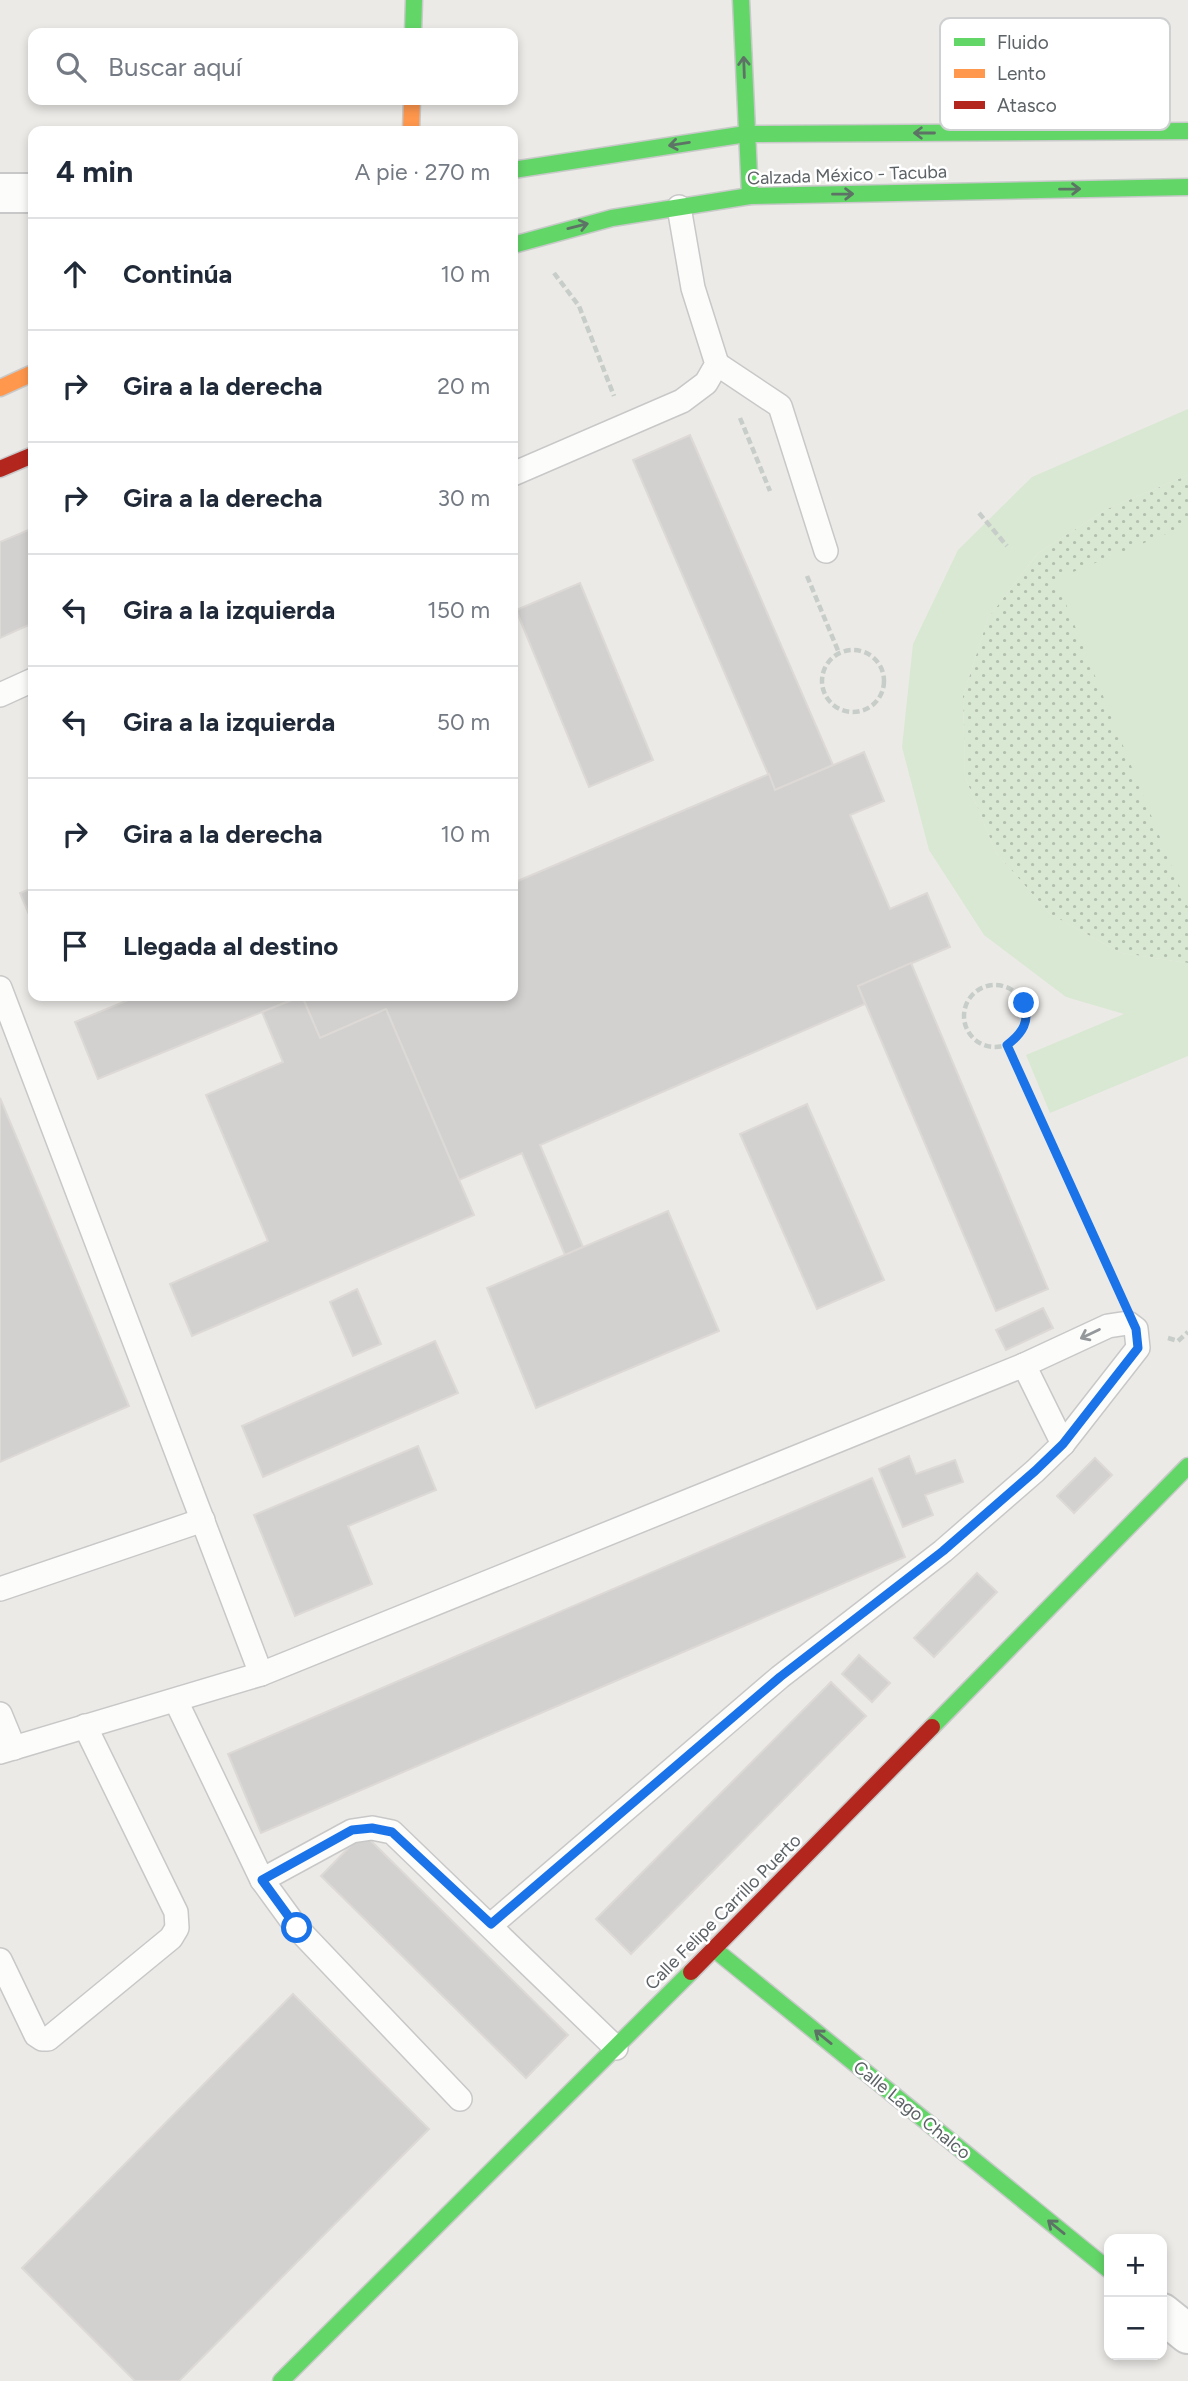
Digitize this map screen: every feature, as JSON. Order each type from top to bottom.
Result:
[{"type":"street","points":[[413,28],[414,0]]},
{"type":"street","points":[[741,0],[750,195]]},
{"type":"street","points":[[411,126],[412,105]]},
{"type":"street","points":[[518,169],[746,134],[1188,131]]},
{"type":"street","name":"Calzada México - Tacuba","points":[[521,242],[612,218],[750,195],[1188,187]]},
{"type":"street","points":[[0,193],[28,192]]},
{"type":"street","points":[[0,388],[28,375]]},
{"type":"street","points":[[0,470],[28,457]]},
{"type":"street","name":"Calle Felipe Carrillo Puerto","points":[[281,2381],[616,2048],[1188,1466]]},
{"type":"street","name":"Calle Lago Chalco","points":[[714,1949],[1104,2266]]},
{"type":"street","points":[[1167,2317],[1188,2334]]},
{"type":"lane","points":[[679,207],[693,288],[717,364],[780,406],[826,551]]},
{"type":"lane","points":[[518,472],[682,401],[706,383],[717,364]]},
{"type":"lane","points":[[0,695],[28,682]]},
{"type":"lane","points":[[0,988],[261,1674]]},
{"type":"lane","points":[[0,1714],[7,1750],[176,1702],[261,1674],[1024,1365],[1108,1326],[1128,1322],[1136,1329],[1138,1348],[1063,1444],[943,1551],[780,1677],[491,1924]]},
{"type":"lane","points":[[1024,1365],[1063,1444]]},
{"type":"lane","points":[[0,1589],[203,1520]]},
{"type":"lane","points":[[176,1702],[262,1880],[297,1928],[460,2099]]},
{"type":"lane","points":[[0,1960],[36,2035],[48,2039],[171,1938],[177,1928],[176,1912],[85,1726]]},
{"type":"lane","points":[[262,1880],[352,1830],[372,1828],[392,1832],[491,1924],[616,2048]]},
{"type":"path","points":[[521,242],[579,306],[625,426]]},
{"type":"path","points":[[979,513],[1007,546]]},
{"type":"path","points":[[848,650],[868,653],[881,667],[884,687],[874,704],[855,712],[845,711],[827,699],[822,678],[824,668],[839,653],[848,650]]},
{"type":"path","points":[[1001,985],[1010,988],[1024,1003],[1027,1012],[1023,1031],[1007,1045],[997,1047],[976,1041],[965,1024],[966,1002],[981,987],[1001,985]]},
{"type":"path","points":[[1007,1045],[1136,1329],[1178,1341],[1188,1332]]},
{"type":"green space","points":[[1188,409],[1188,475],[1107,509],[1038,553],[988,618],[963,696],[965,777],[996,853],[1050,914],[1121,953],[1188,963],[1188,1056],[1050,1113],[1026,1055],[1124,1014],[1066,997],[984,935],[929,850],[902,747],[913,644],[958,550],[1032,477]]},
{"type":"green space","points":[[1188,475],[1188,963],[1121,953],[1050,914],[996,853],[965,777],[963,696],[988,618],[1038,553],[1107,509]]},
{"type":"green space","points":[[1188,525],[1188,907],[1056,579]]},
{"type":"building","points":[[690,435],[833,765],[775,790],[633,460]]},
{"type":"building","points":[[28,530],[28,625],[0,638],[0,542]]},
{"type":"building","points":[[580,583],[653,760],[589,787],[518,615],[518,609]]},
{"type":"building","points":[[864,752],[884,801],[850,815],[890,909],[927,893],[950,947],[858,986],[865,1004],[540,1145],[583,1247],[565,1255],[522,1153],[459,1180],[386,1009],[320,1038],[304,1001],[518,1001],[518,881],[769,774],[775,790]]},
{"type":"building","points":[[28,890],[28,912],[20,893]]},
{"type":"building","points":[[911,963],[1048,1289],[996,1311],[858,986]]},
{"type":"building","points":[[126,1001],[289,1001],[98,1079],[75,1022]]},
{"type":"building","points":[[290,1001],[304,1001],[320,1038],[386,1009],[474,1215],[192,1336],[170,1284],[268,1241],[206,1095],[283,1062],[262,1012]]},
{"type":"building","points":[[0,1098],[129,1406],[0,1462]]},
{"type":"building","points":[[807,1104],[884,1280],[817,1309],[740,1134]]},
{"type":"building","points":[[668,1211],[719,1331],[536,1408],[487,1288]]},
{"type":"building","points":[[357,1289],[381,1344],[353,1356],[330,1302]]},
{"type":"building","points":[[1043,1308],[1053,1328],[1006,1350],[996,1330]]},
{"type":"building","points":[[435,1341],[458,1393],[263,1477],[242,1426]]},
{"type":"building","points":[[418,1446],[436,1490],[348,1526],[372,1584],[295,1616],[254,1515]]},
{"type":"building","points":[[909,1456],[916,1474],[955,1460],[963,1482],[925,1495],[933,1515],[903,1527],[879,1469]]},
{"type":"building","points":[[1095,1458],[1112,1475],[1074,1513],[1057,1496]]},
{"type":"building","points":[[872,1478],[905,1557],[261,1833],[228,1754]]},
{"type":"building","points":[[977,1573],[997,1592],[934,1657],[914,1638]]},
{"type":"building","points":[[859,1655],[890,1683],[872,1702],[842,1674]]},
{"type":"building","points":[[831,1682],[866,1716],[631,1954],[596,1919]]},
{"type":"building","points":[[363,1833],[568,2035],[526,2078],[321,1876]]},
{"type":"building","points":[[293,1994],[429,2129],[179,2381],[135,2381],[22,2268]]},
{"type":"traffic: fast","points":[[413,28],[414,0]]},
{"type":"traffic: fast","points":[[741,0],[750,196]]},
{"type":"traffic: fast","points":[[518,169],[746,134],[1188,131]]},
{"type":"traffic: fast","points":[[518,244],[612,218],[750,196],[1188,187]]},
{"type":"traffic: fast","points":[[932,1727],[1188,1466]]},
{"type":"traffic: fast","points":[[714,1949],[1104,2266]]},
{"type":"traffic: fast","points":[[281,2381],[691,1972]]},
{"type":"traffic: slow","points":[[411,126],[412,105]]},
{"type":"traffic: slow","points":[[0,388],[28,375]]},
{"type":"traffic: jam","points":[[0,469],[28,457]]},
{"type":"traffic: jam","points":[[691,1972],[932,1727]]},
{"type":"route","points":[[297,1928],[262,1880],[352,1830],[372,1828],[392,1832],[491,1924],[780,1677],[943,1551],[1063,1444],[1101,1397],[1138,1348],[1136,1329],[1007,1045],[1023,1031],[1027,1012],[1024,1003]]}]
